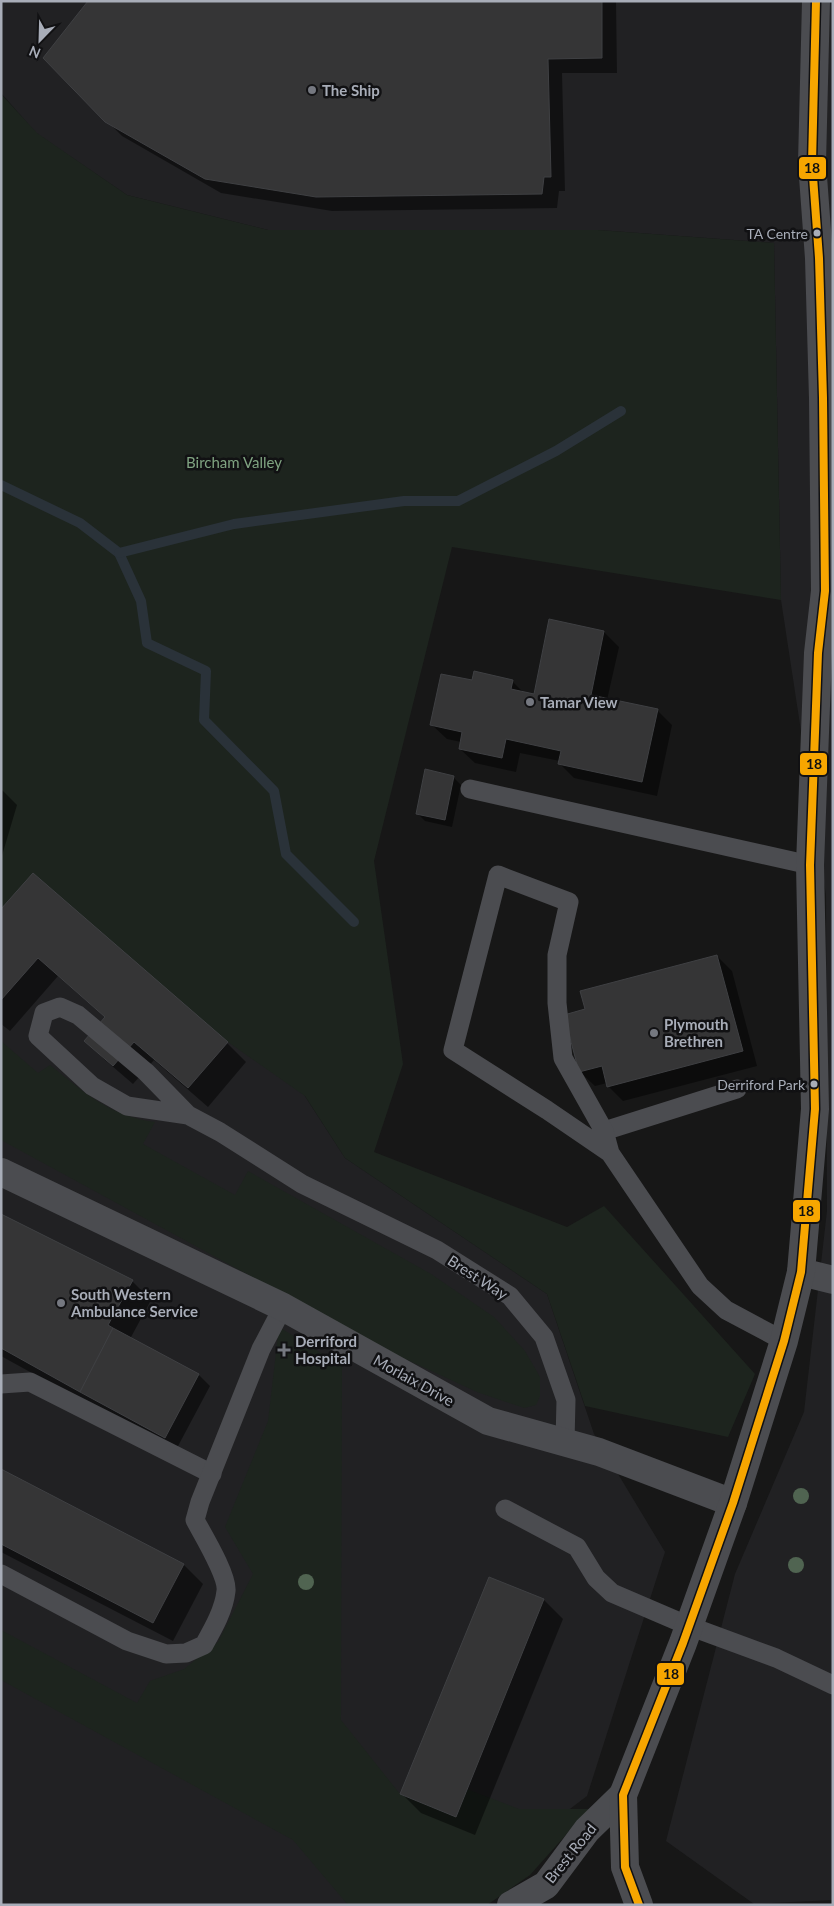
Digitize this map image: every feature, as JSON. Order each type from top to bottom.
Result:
[{"type":"street","name":"Brest Road","points":[[640,1905],[625,1867],[623,1795],[689,1626],[733,1503],[784,1342],[801,1272],[815,1109],[810,865],[818,653],[829,591],[819,258],[812,163],[816,1]]},
{"type":"street","name":"Morlaix Drive","points":[[1,1172],[283,1307],[488,1422],[599,1452],[733,1503]]},
{"type":"street","points":[[801,1272],[833,1280]]},
{"type":"street","name":"Brest Road","points":[[512,1905],[546,1885],[587,1830],[623,1795]]},
{"type":"lane","points":[[470,790],[810,865]]},
{"type":"lane","points":[[610,1153],[548,1110],[453,1050],[498,874],[570,902],[557,955],[556,1004],[563,1058],[604,1131],[610,1153],[700,1286],[726,1310],[784,1342]]},
{"type":"lane","points":[[60,1007],[78,1015],[146,1072],[188,1115],[127,1106],[92,1086],[38,1036],[44,1013],[60,1007]]},
{"type":"lane","points":[[604,1131],[737,1089]]},
{"type":"lane","name":"Brest Way","points":[[188,1115],[220,1132],[302,1184],[437,1250],[510,1296],[544,1336],[566,1400],[565,1442]]},
{"type":"lane","points":[[1,1574],[126,1641],[166,1654],[186,1653],[204,1645],[220,1611],[226,1589],[220,1568],[195,1520],[200,1502],[261,1349],[283,1307]]},
{"type":"lane","points":[[1,1384],[30,1382],[212,1474]]},
{"type":"lane","points":[[505,1509],[577,1547],[596,1578],[612,1593],[689,1626],[776,1658],[833,1684]]},
{"type":"shaded area","points":[[1,1],[833,1],[833,1900],[754,1904],[666,1841],[735,1574],[804,1412],[827,1211],[826,895],[781,600],[774,243],[598,230],[268,230],[127,195],[36,133],[1,93]]},
{"type":"shaded area","name":"Derriford Hospital","points":[[1,734],[183,908],[345,1158],[547,1294],[594,1434],[665,1552],[587,1796],[443,1905],[1,1905]]},
{"type":"green space","name":"Bircham Valley","points":[[1,94],[37,133],[127,195],[268,230],[598,230],[774,243],[781,600],[452,547],[374,861],[403,1064],[374,1152],[567,1227],[604,1206],[755,1374],[728,1437],[585,1406],[547,1294],[345,1158],[305,1096],[228,1042],[33,873],[1,909]]},
{"type":"green space","points":[[1,1041],[38,1073],[50,1065],[98,1101],[124,1114],[155,1122],[143,1144],[235,1195],[248,1171],[431,1274],[494,1317],[525,1351],[540,1377],[540,1396],[536,1405],[524,1408],[477,1392],[388,1351],[1,1140]]},
{"type":"green space","points":[[279,1327],[342,1366],[341,1720],[400,1794],[456,1817],[467,1789],[519,1809],[589,1809],[530,1875],[487,1905],[348,1905],[293,1840],[1,1680],[1,1630],[137,1703],[150,1681],[184,1669],[218,1642],[253,1574],[225,1527],[268,1421]]},
{"type":"building","name":"The Ship","points":[[88,1],[602,1],[602,58],[548,59],[551,177],[544,177],[542,194],[316,197],[205,179],[105,122],[43,58]]},
{"type":"building","name":"Tamar View","points":[[549,619],[604,631],[591,695],[658,709],[642,782],[558,764],[561,751],[506,739],[502,758],[459,749],[462,732],[430,725],[441,674],[472,680],[474,671],[513,680],[511,689],[534,694]]},
{"type":"building","points":[[425,769],[454,776],[445,820],[416,814]]},
{"type":"building","points":[[33,873],[228,1042],[188,1088],[134,1042],[113,1066],[84,1041],[105,1017],[38,958],[1,1000],[1,909]]},
{"type":"building","name":"Plymouth Brethren","points":[[717,955],[743,1051],[607,1087],[602,1066],[579,1072],[564,1015],[585,1009],[580,991]]},
{"type":"building","name":"South Western Ambulance Service","points":[[1,1214],[133,1280],[108,1325],[113,1328],[80,1392],[1,1348]]},
{"type":"building","points":[[113,1328],[199,1374],[165,1438],[80,1392]]},
{"type":"building","points":[[1,1469],[184,1564],[153,1623],[1,1544]]},
{"type":"building","points":[[489,1577],[544,1599],[456,1817],[400,1794]]},
{"type":"waterway","points":[[119,553],[234,524],[404,501],[458,501],[556,451],[621,411]]},
{"type":"waterway","points":[[1,485],[80,523],[119,553],[141,601],[147,643],[206,671],[204,720],[274,791],[286,854],[354,922]]},
{"type":"transit line","name":"18","points":[[639,1905],[625,1867],[623,1795],[683,1643],[733,1503],[784,1341],[801,1272],[815,1109],[810,865],[818,653],[825,591],[819,258],[812,163],[816,1]]},
{"type":"place","name":"The Ship","points":[[312,90]]},
{"type":"place","name":"TA Centre","points":[[817,233]]},
{"type":"place","name":"Tamar View","points":[[530,702]]},
{"type":"place","name":"Plymouth Brethren","points":[[654,1033]]},
{"type":"place","name":"Derriford Park","points":[[814,1084]]},
{"type":"place","name":"South Western Ambulance Service","points":[[61,1303]]},
{"type":"place","name":"Derriford Hospital","points":[[284,1350]]}]
